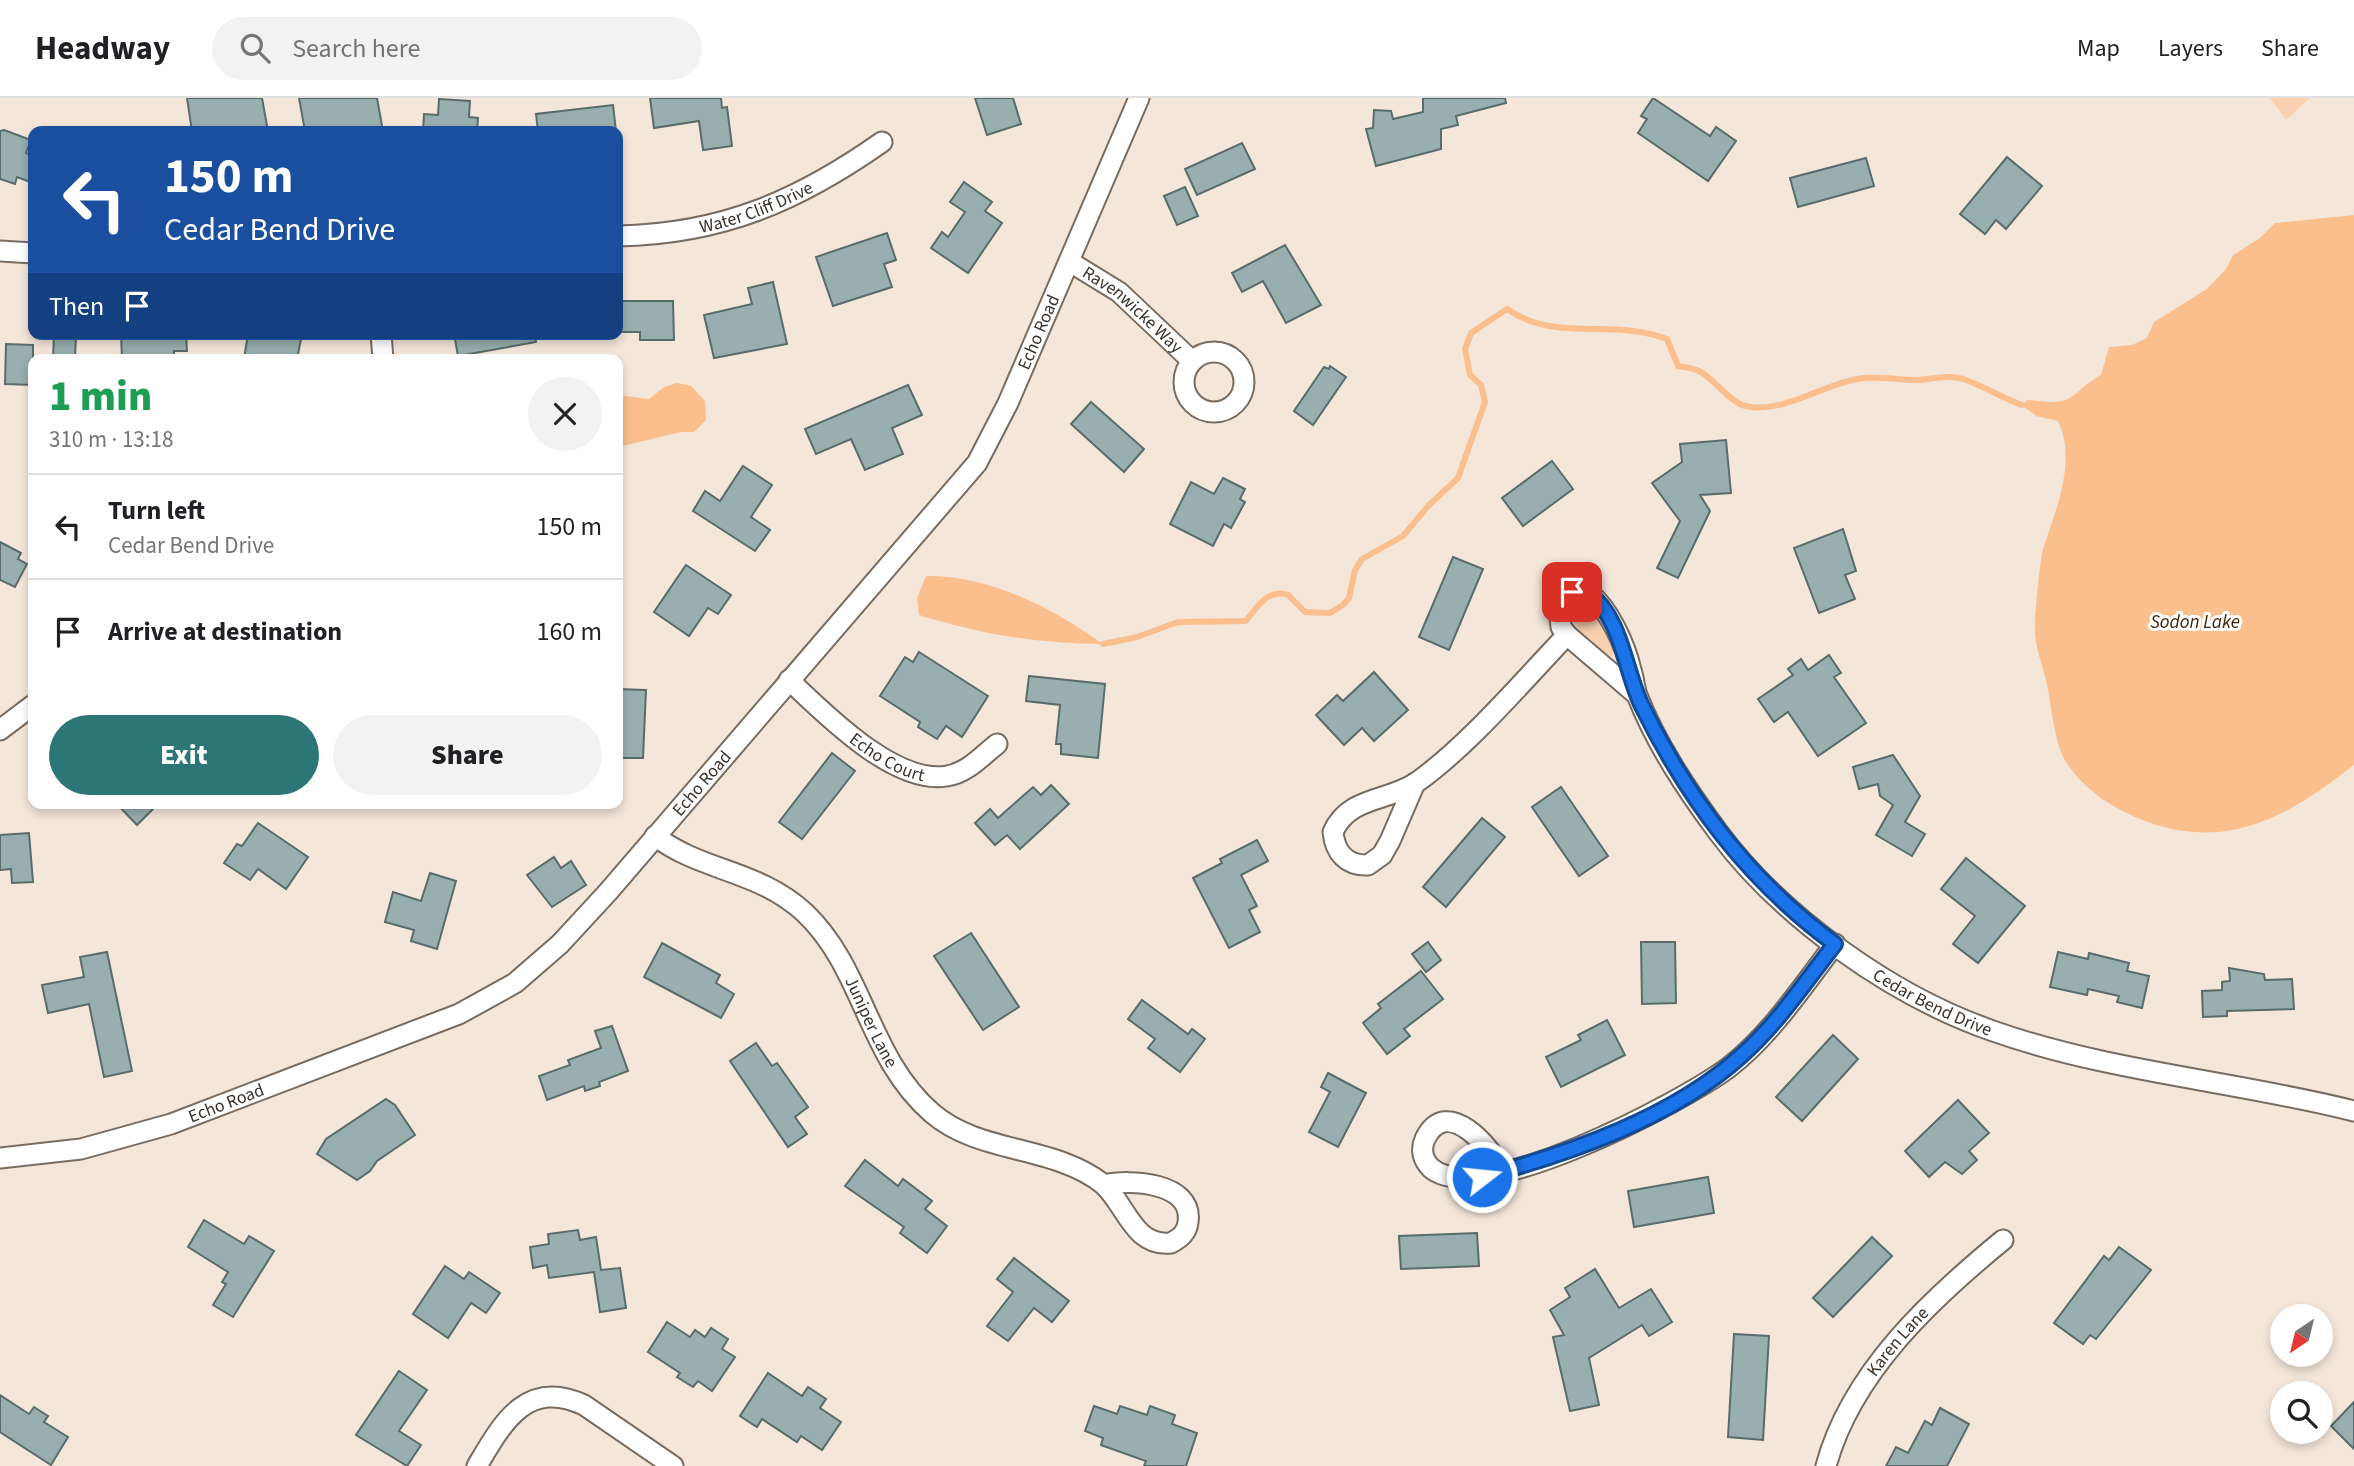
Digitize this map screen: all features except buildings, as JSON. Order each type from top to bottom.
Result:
[{"type":"street","name":"Echo Road","points":[[0,1158],[56,1153],[122,1140],[171,1124],[459,1014],[515,983],[543,961],[655,836],[977,463],[1008,403],[1139,98]]},
{"type":"street","name":"Water Cliff Drive","points":[[623,235],[697,228],[785,201],[826,180],[882,142]]},
{"type":"street","points":[[0,251],[28,253]]},
{"type":"street","name":"Ravenwicke Way","points":[[1070,262],[1119,292],[1192,361]]},
{"type":"street","name":"Cedar Bend Drive","points":[[1636,694],[1567,635],[1559,617],[1561,603],[1572,592],[1588,592],[1603,608],[1631,667],[1636,694],[1677,771],[1732,850],[1781,902],[1835,944],[1895,984],[1991,1031],[2088,1056],[2354,1111]]},
{"type":"street","points":[[1415,783],[1382,855],[1368,865],[1346,861],[1338,852],[1333,832],[1344,814],[1415,783],[1504,701],[1567,635]]},
{"type":"street","name":"Echo Court","points":[[789,680],[853,737],[916,774],[949,776],[968,767],[997,744]]},
{"type":"street","points":[[0,730],[28,709]]},
{"type":"street","name":"Juniper Lane","points":[[655,836],[684,855],[763,883],[806,914],[838,957],[894,1071],[933,1115],[970,1134],[1064,1165],[1104,1185]]},
{"type":"street","points":[[1503,1171],[1575,1148],[1624,1128],[1728,1068],[1768,1027],[1835,944]]},
{"type":"street","name":"Karen Lane","points":[[1826,1466],[1850,1410],[1883,1359],[1959,1276],[2003,1241]]},
{"type":"street","points":[[477,1466],[512,1413],[540,1399],[562,1398],[584,1405],[673,1466]]},
{"type":"shaded area","points":[[2270,98],[2310,98],[2286,120]]},
{"type":"shaded area","points":[[1580,603],[1592,610],[1602,623],[1614,652],[1612,656],[1593,646],[1572,618]]},
{"type":"water","name":"Sodon Lake","points":[[2354,215],[2354,765],[2305,800],[2257,824],[2204,832],[2176,830],[2145,821],[2112,805],[2091,790],[2073,772],[2059,745],[2035,627],[2043,549],[2058,502],[2066,452],[2058,421],[2036,416],[2022,405],[2027,400],[2058,402],[2072,397],[2101,375],[2109,347],[2132,345],[2147,338],[2154,322],[2207,289],[2226,269],[2233,255],[2260,238],[2275,223]]},
{"type":"water","points":[[677,383],[691,386],[705,401],[706,420],[694,432],[681,432],[623,446],[623,396],[649,399],[664,387]]},
{"type":"water","points":[[926,576],[974,581],[1019,596],[1063,618],[1103,644],[1010,637],[919,615],[917,598]]},
{"type":"waterway","points":[[1103,644],[1137,637],[1178,622],[1246,621],[1263,600],[1274,594],[1288,595],[1305,612],[1330,613],[1343,605],[1349,598],[1355,570],[1362,559],[1403,536],[1429,505],[1458,478],[1485,402],[1481,385],[1470,375],[1465,349],[1471,333],[1507,309],[1545,325],[1625,330],[1667,339],[1678,366],[1699,371],[1736,402],[1750,407],[1791,402],[1843,382],[1872,377],[1916,380],[1957,378],[2022,405]]},
{"type":"route","points":[[1482,1177],[1585,1145],[1624,1128],[1728,1068],[1745,1054],[1835,944],[1781,902],[1744,864],[1719,833],[1661,743],[1636,694],[1631,667],[1603,608],[1588,592],[1572,592]]}]
